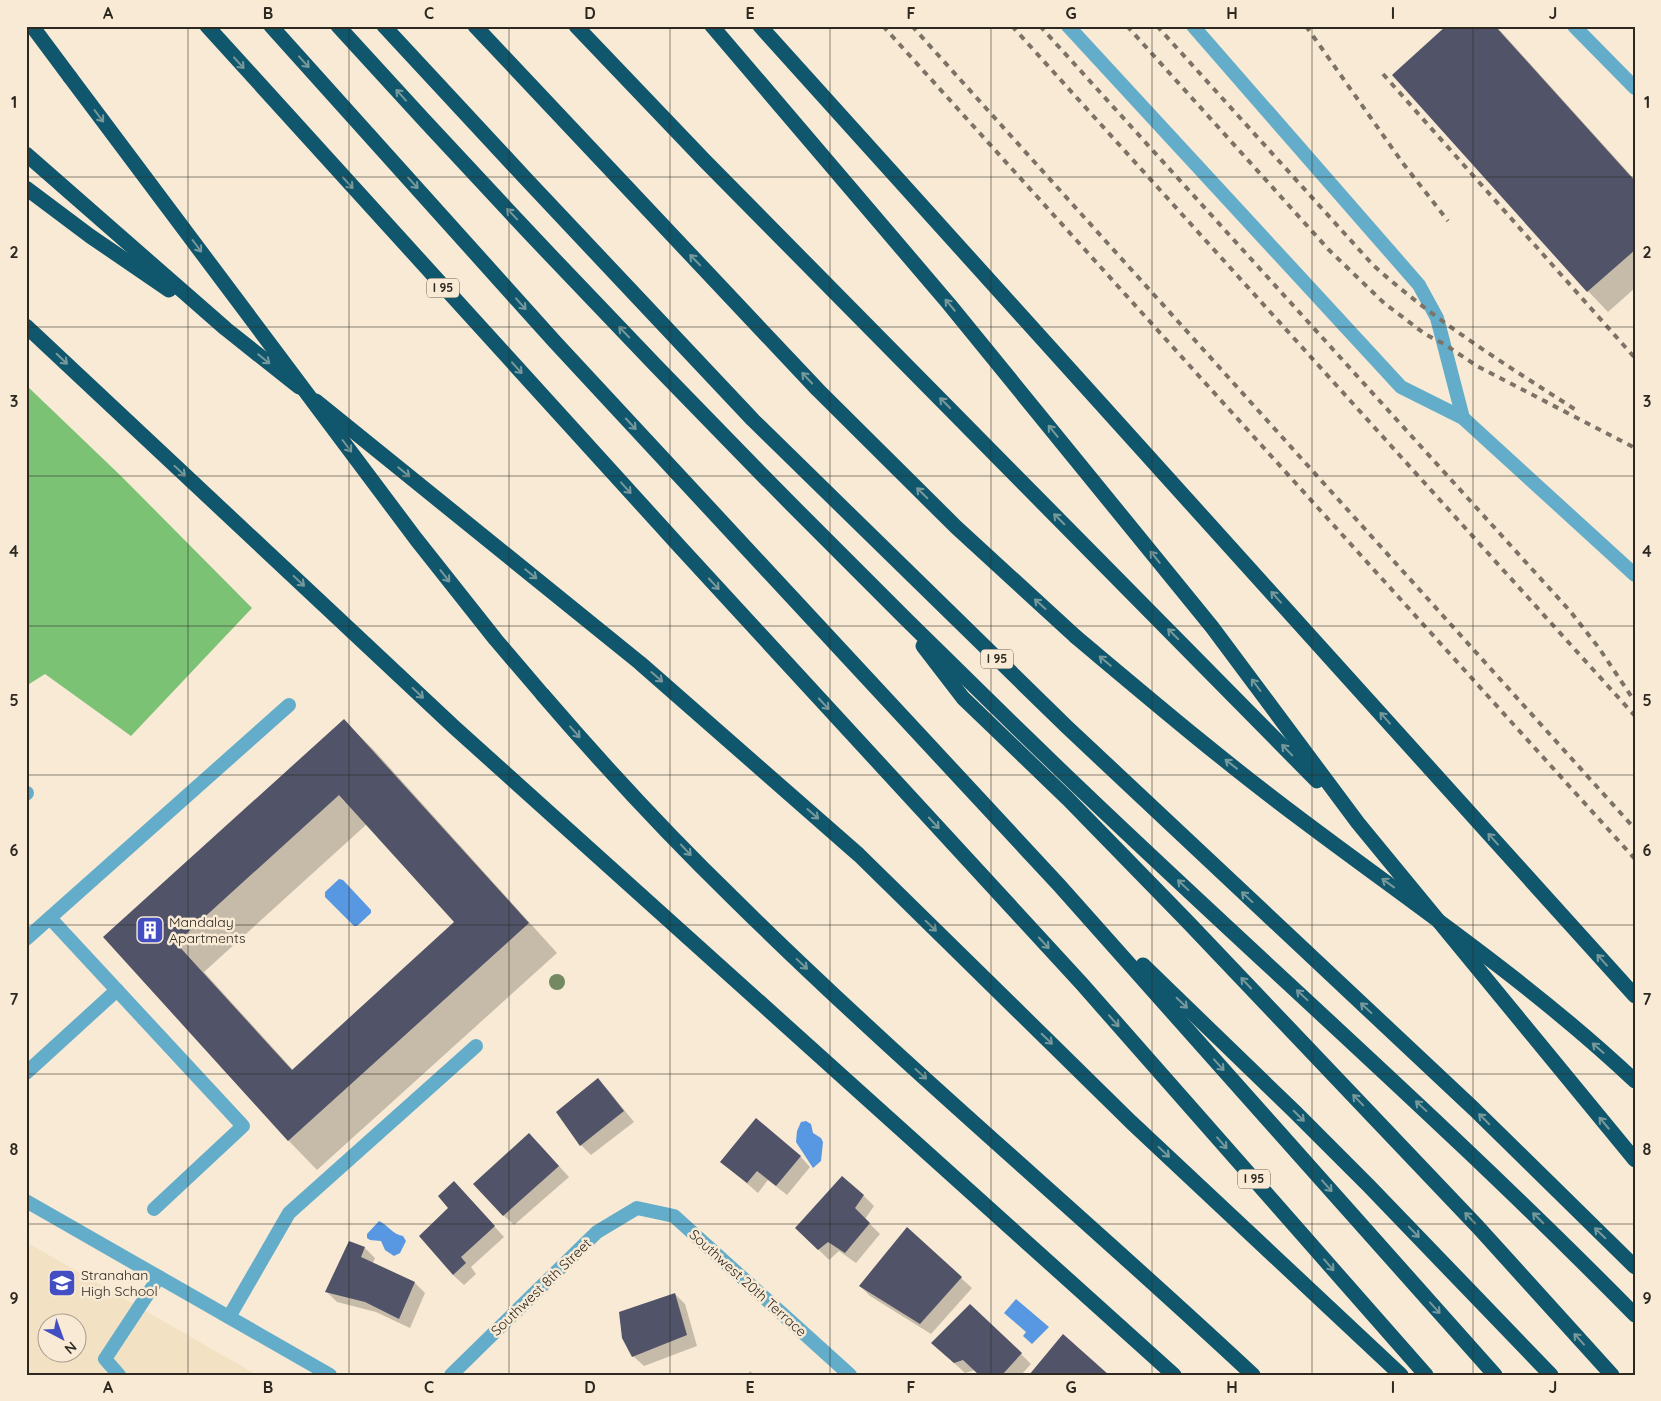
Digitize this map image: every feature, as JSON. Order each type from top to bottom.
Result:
[{"type":"highway","points":[[32,26],[411,532],[490,632],[616,777],[743,908],[870,1028],[1253,1375]]},
{"type":"highway","name":"I 95","points":[[207,26],[688,555],[1082,984],[1426,1375]]},
{"type":"highway","points":[[271,26],[555,342],[1059,884],[1495,1375]]},
{"type":"highway","points":[[338,26],[441,139],[791,506],[1078,786],[1453,1136],[1635,1315]]},
{"type":"highway","name":"I 95","points":[[384,26],[760,426],[1067,727],[1474,1109],[1635,1267]]},
{"type":"highway","points":[[475,26],[818,390],[956,527],[1076,637],[1294,814],[1504,971],[1568,1022],[1635,1081]]},
{"type":"highway","points":[[576,26],[705,161],[1358,823]]},
{"type":"highway","points":[[712,26],[949,304],[1212,627],[1358,823],[1635,1160]]},
{"type":"highway","points":[[760,26],[1635,996]]},
{"type":"highway","points":[[26,154],[226,329],[640,663],[859,855],[1131,1122],[1401,1375]]},
{"type":"highway","points":[[26,188],[90,236],[226,329]]},
{"type":"highway","points":[[26,326],[462,734],[1174,1375]]},
{"type":"highway","points":[[885,598],[963,698],[1068,799],[1193,927],[1478,1227],[1612,1375]]},
{"type":"highway","points":[[1059,884],[1295,1112],[1428,1246],[1551,1375]]},
{"type":"street","points":[[1068,26],[1401,387],[1463,418],[1635,575]]},
{"type":"street","points":[[1193,26],[1419,285],[1437,318],[1463,418]]},
{"type":"street","points":[[1574,26],[1635,88]]},
{"type":"street","points":[[26,938],[289,705]]},
{"type":"street","points":[[50,918],[244,1126],[154,1209]]},
{"type":"street","points":[[26,1073],[118,990]]},
{"type":"street","points":[[229,1317],[289,1214],[476,1046]]},
{"type":"street","points":[[26,1201],[330,1375]]},
{"type":"street","name":"Southwest 8th Street","points":[[451,1375],[597,1232],[637,1208]]},
{"type":"street","name":"Southwest 20th Terrace","points":[[637,1208],[674,1216],[850,1375]]},
{"type":"street","points":[[118,1375],[105,1359],[159,1277]]},
{"type":"shaded area","name":"Stranahan High School","points":[[26,1242],[257,1375],[26,1375]]},
{"type":"green space","points":[[26,385],[121,476],[252,608],[131,736],[45,674],[26,686]]},
{"type":"water","points":[[339,879],[343,880],[371,910],[371,913],[357,926],[354,926],[325,897],[325,892]]},
{"type":"water","points":[[806,1121],[811,1124],[813,1133],[821,1138],[823,1142],[821,1161],[813,1168],[796,1142],[797,1131],[801,1122]]},
{"type":"water","points":[[379,1221],[403,1236],[406,1241],[400,1253],[394,1256],[385,1250],[381,1241],[367,1238],[367,1234]]},
{"type":"water","points":[[1016,1299],[1049,1327],[1032,1344],[1023,1336],[1026,1332],[1004,1313]]},
{"type":"building","points":[[1446,26],[1495,26],[1635,181],[1635,250],[1587,292],[1392,75]]},
{"type":"building","name":"Mandalay Apartments","points":[[344,719],[529,923],[288,1141],[103,937]],"holes":[[[339,795],[454,922],[292,1070],[176,943]]]},
{"type":"building","points":[[598,1078],[624,1111],[580,1146],[556,1112]]},
{"type":"building","points":[[756,1118],[801,1156],[776,1186],[757,1171],[747,1183],[720,1162]]},
{"type":"building","points":[[529,1133],[559,1166],[503,1216],[473,1184]]},
{"type":"building","points":[[842,1176],[864,1195],[855,1208],[870,1223],[845,1253],[828,1242],[818,1250],[795,1228]]},
{"type":"building","points":[[454,1181],[495,1226],[461,1257],[466,1263],[453,1275],[419,1236],[448,1208],[438,1196]]},
{"type":"building","points":[[907,1227],[962,1277],[920,1324],[859,1286]]},
{"type":"building","points":[[349,1241],[365,1247],[361,1257],[415,1282],[399,1319],[365,1302],[325,1292]]},
{"type":"building","points":[[675,1293],[687,1335],[632,1357],[622,1338],[619,1312]]},
{"type":"building","points":[[970,1304],[1022,1353],[1002,1375],[979,1375],[963,1360],[954,1363],[931,1343]]},
{"type":"building","points":[[1063,1334],[1109,1375],[1029,1375]]},
{"type":"railway","points":[[883,26],[1635,859]]},
{"type":"railway","points":[[912,26],[1635,829]]},
{"type":"railway","points":[[1012,26],[1635,716]]},
{"type":"railway","points":[[1040,26],[1570,611],[1599,648],[1635,702]]},
{"type":"railway","points":[[1127,26],[1329,250],[1384,303],[1425,334],[1477,366],[1635,448]]},
{"type":"railway","points":[[1157,26],[1373,265],[1446,324],[1576,410]]},
{"type":"railway","points":[[1306,26],[1402,162],[1448,221]]},
{"type":"railway","points":[[1383,74],[1635,358]]},
{"type":"place","name":"Mandalay Apartments","points":[[150,930]]},
{"type":"place","name":"Stranahan High School","points":[[62,1283]]}]
